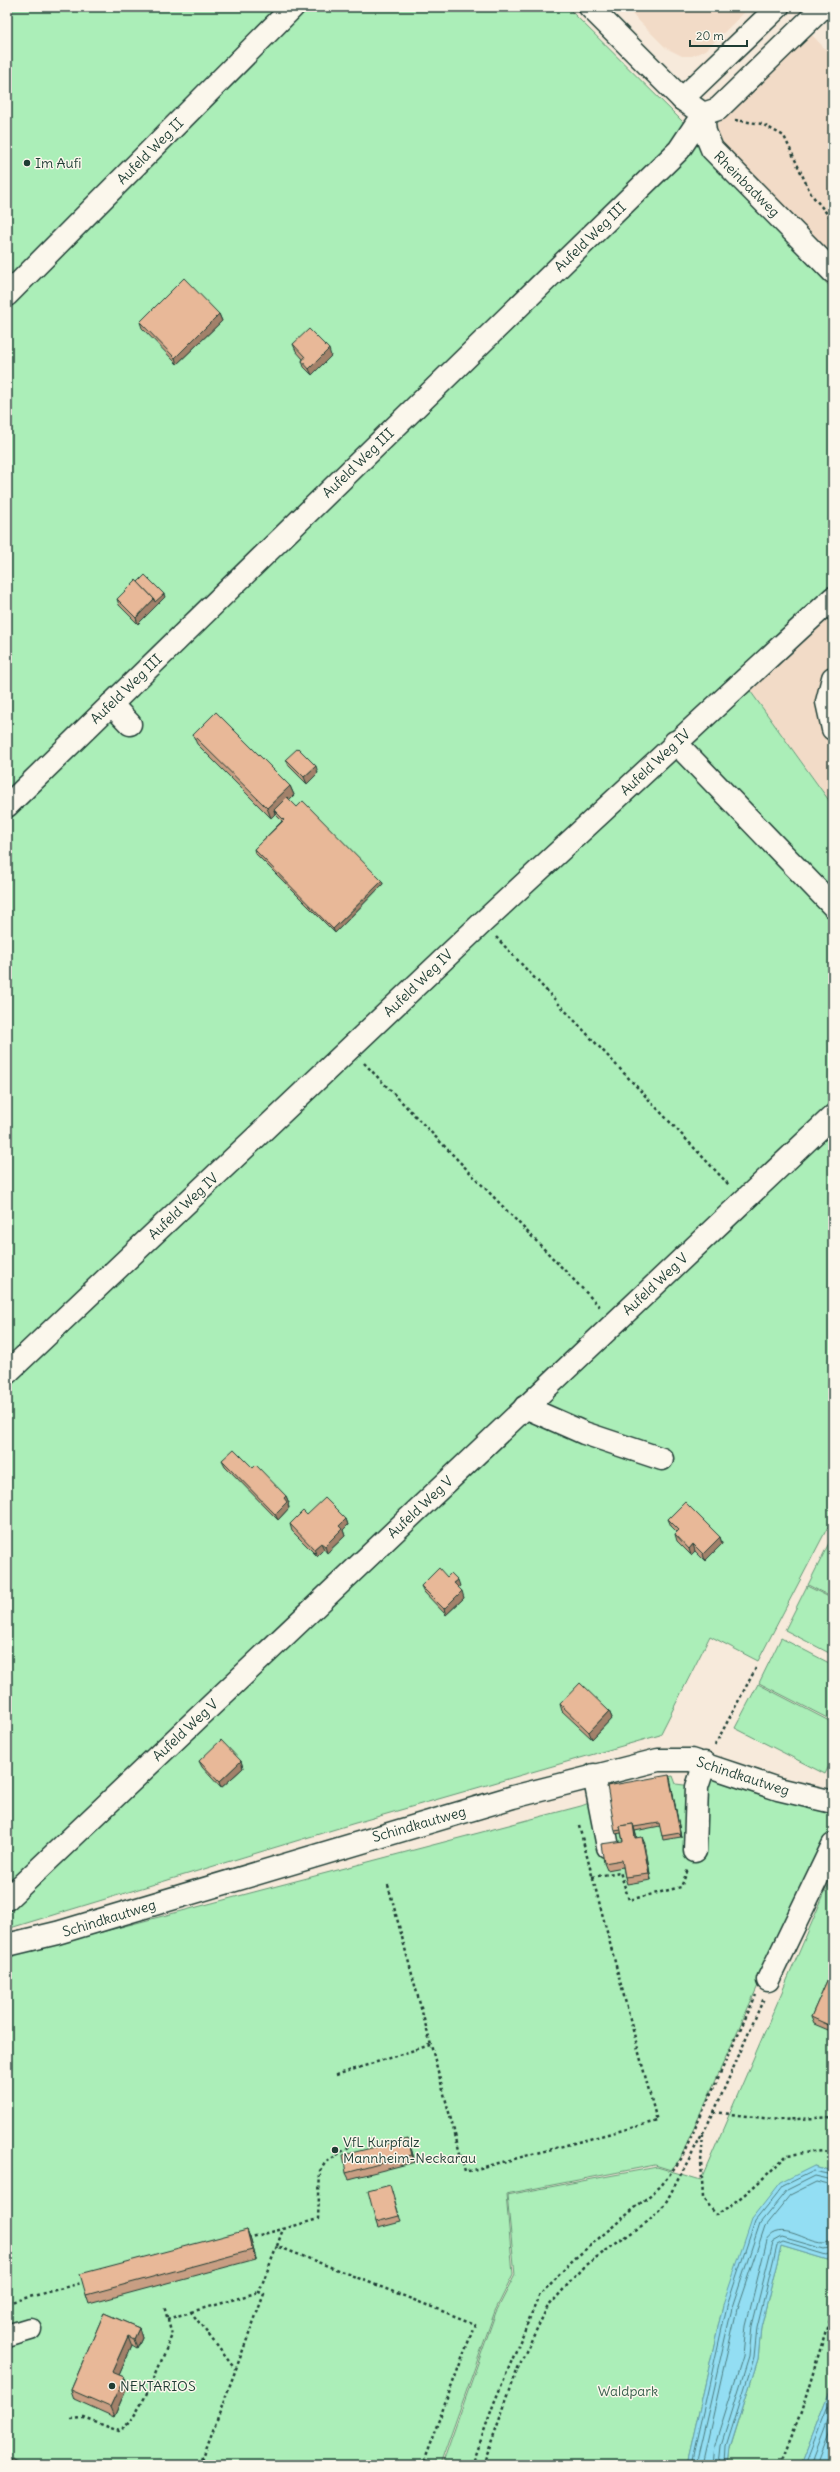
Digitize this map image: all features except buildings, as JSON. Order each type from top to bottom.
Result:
[{"type":"street","name":"Aufeld Weg II","points":[[7,295],[293,7]]},
{"type":"street","points":[[590,7],[682,99],[711,111]]},
{"type":"street","points":[[682,99],[778,7]]},
{"type":"street","name":"Aufeld Weg III","points":[[7,806],[679,150],[711,111],[823,7]]},
{"type":"street","name":"Rheinbadweg","points":[[711,111],[705,132],[712,149],[833,272]]},
{"type":"street","name":"Aufeld Weg IV","points":[[7,1373],[482,923],[675,742],[750,677],[833,598]]},
{"type":"street","points":[[833,678],[827,702],[833,729]]},
{"type":"street","points":[[111,704],[130,724]]},
{"type":"street","points":[[675,742],[833,906]]},
{"type":"street","name":"Aufeld Weg V","points":[[7,1899],[833,1116]]},
{"type":"street","points":[[526,1407],[584,1433],[662,1459]]},
{"type":"street","name":"Schindkautweg","points":[[7,1945],[57,1934],[372,1838],[594,1775],[658,1760],[698,1761],[778,1789],[833,1802]]},
{"type":"street","points":[[695,1851],[698,1761]]},
{"type":"street","points":[[594,1775],[608,1847]]},
{"type":"street","points":[[768,1980],[833,1845]]},
{"type":"street","points":[[7,2336],[30,2329]]},
{"type":"path","points":[[711,111],[738,121],[762,124],[784,136],[811,194],[833,221]]},
{"type":"path","points":[[482,923],[743,1201]]},
{"type":"path","points":[[350,1048],[615,1322]]},
{"type":"path","points":[[698,1761],[756,1668]]},
{"type":"path","points":[[388,1885],[465,2172],[656,2121],[579,1826]]},
{"type":"path","points":[[592,1877],[620,1872],[629,1900],[681,1887],[695,1851]]},
{"type":"path","points":[[483,2465],[518,2368],[547,2308],[584,2266],[647,2222],[666,2204],[714,2112],[764,1998],[768,1980]]},
{"type":"path","points":[[472,2465],[497,2396],[539,2296],[572,2260],[661,2186],[673,2172],[681,2159],[756,1994],[768,1980]]},
{"type":"path","points":[[336,2075],[430,2045]]},
{"type":"path","points":[[714,2112],[778,2120],[833,2117]]},
{"type":"path","points":[[704,2132],[701,2162],[703,2197],[716,2215],[735,2203],[762,2181],[786,2154],[823,2151],[833,2154]]},
{"type":"path","points":[[244,2240],[318,2220],[320,2171],[325,2163],[353,2144]]},
{"type":"path","points":[[259,2292],[283,2229]]},
{"type":"path","points":[[277,2246],[475,2324],[422,2465]]},
{"type":"path","points":[[7,2303],[91,2280]]},
{"type":"path","points":[[166,2319],[259,2292],[264,2294],[200,2465]]},
{"type":"path","points":[[71,2419],[84,2418],[119,2431],[124,2428],[144,2400],[172,2335],[166,2319],[164,2306]]},
{"type":"path","points":[[780,2465],[801,2413],[833,2307]]},
{"type":"path","points":[[191,2312],[236,2369]]},
{"type":"shaded area","points":[[625,7],[750,7],[706,50],[692,56],[682,56],[666,48]]},
{"type":"shaded area","points":[[811,34],[833,57],[833,258],[718,144],[717,125]]},
{"type":"shaded area","points":[[833,605],[833,805],[747,686]]},
{"type":"green space","points":[[7,7],[282,7],[7,293]]},
{"type":"green space","points":[[299,7],[567,7],[685,124],[707,156],[833,290],[833,585],[738,674],[833,806],[833,1517],[758,1661],[710,1636],[660,1735],[352,1824],[7,1929],[7,302]]},
{"type":"green space","points":[[830,1541],[833,1542],[833,1598],[808,1585]]},
{"type":"green space","points":[[807,1586],[833,1599],[833,1655],[785,1630]]},
{"type":"green space","points":[[781,1638],[833,1665],[833,1721],[759,1683]]},
{"type":"green space","points":[[758,1684],[833,1723],[833,1758],[825,1774],[735,1728]]},
{"type":"green space","name":"VfL Kurpfalz Mannheim-Neckarau","points":[[713,1775],[833,1808],[833,1834],[761,1979],[680,2159],[671,2170],[655,2165],[506,2194],[513,2275],[495,2311],[440,2465],[20,2465],[7,2458],[7,1957],[581,1806],[589,1803],[608,1788],[673,1776],[676,1784],[700,1787]]},
{"type":"green space","name":"Waldpark","points":[[833,1878],[833,2171],[814,2166],[723,2305],[687,2465],[442,2465],[496,2312],[515,2275],[507,2195],[657,2167],[701,2180],[825,1892]]},
{"type":"green space","points":[[781,2246],[828,2260],[833,2254],[833,2383],[801,2465],[728,2465],[730,2449],[758,2359],[761,2328]]},
{"type":"water","points":[[814,2166],[833,2171],[833,2254],[828,2260],[781,2246],[761,2328],[758,2359],[730,2448],[728,2465],[687,2465],[723,2305],[752,2219],[780,2183]]},
{"type":"water","points":[[833,2383],[833,2465],[801,2465]]},
{"type":"place","name":"Im Aufi","points":[[27,163]]},
{"type":"place","name":"VfL Kurpfalz Mannheim-Neckarau","points":[[335,2150]]},
{"type":"place","name":"NEKTARIOS","points":[[112,2386]]}]
